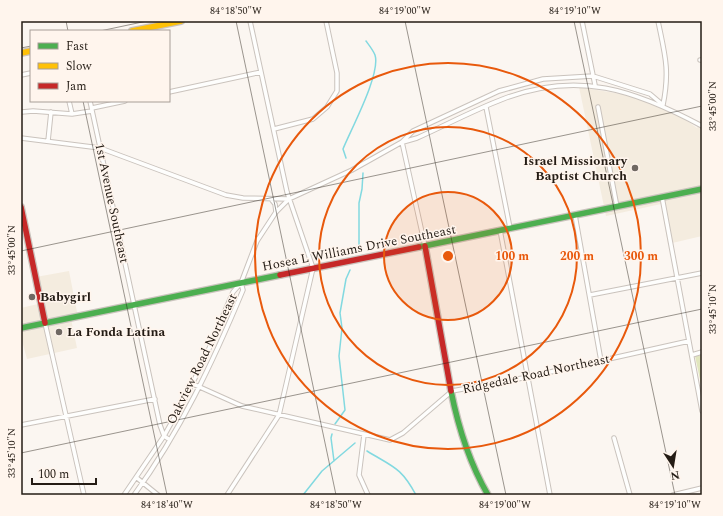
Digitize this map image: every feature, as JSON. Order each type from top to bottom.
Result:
[{"type":"street","points":[[137,30],[181,21]]},
{"type":"street","points":[[227,495],[279,415],[313,268],[289,199],[250,21]]},
{"type":"street","points":[[274,129],[313,119],[327,107],[337,91],[337,73],[326,21]]},
{"type":"street","points":[[582,21],[595,85]]},
{"type":"street","points":[[658,21],[668,66],[668,79],[663,105]]},
{"type":"street","points":[[170,92],[261,72]]},
{"type":"street","points":[[402,142],[413,131],[500,91],[543,79],[593,76],[650,94],[663,105]]},
{"type":"street","points":[[241,283],[257,241],[276,212],[289,199],[352,170],[402,142],[417,138],[486,106],[520,93],[545,87],[595,85],[626,92],[663,105],[702,126]]},
{"type":"street","points":[[70,102],[72,114]]},
{"type":"street","name":"1st Avenue Southeast","points":[[90,102],[160,425],[164,436]]},
{"type":"street","points":[[22,112],[72,114],[121,102]]},
{"type":"street","points":[[486,106],[510,228]]},
{"type":"street","points":[[598,107],[617,206]]},
{"type":"street","points":[[48,141],[50,112]]},
{"type":"street","points":[[21,138],[100,148],[226,195],[289,199]]},
{"type":"street","points":[[402,142],[425,246],[455,411],[478,478],[488,495]]},
{"type":"street","name":"Hosea L Williams Drive Southeast","points":[[21,328],[702,189]]},
{"type":"street","points":[[662,197],[702,411]]},
{"type":"street","points":[[271,199],[275,204],[276,212]]},
{"type":"street","points":[[21,207],[45,323],[68,415],[84,495]]},
{"type":"street","points":[[575,215],[601,361]]},
{"type":"street","points":[[500,230],[550,495]]},
{"type":"street","points":[[590,295],[702,273]]},
{"type":"street","name":"Oakview Road Northeast","points":[[124,495],[137,478],[164,436],[193,384],[233,292],[241,283]]},
{"type":"street","name":"Oakview Road Northeast","points":[[134,495],[170,440],[200,387],[213,361],[243,290],[241,283]]},
{"type":"street","name":"Ridgedale Road Northeast","points":[[193,384],[242,406],[390,440],[396,439],[452,391],[528,377],[689,341]]},
{"type":"street","points":[[692,355],[702,352]]},
{"type":"street","points":[[21,425],[155,399]]},
{"type":"street","points":[[364,435],[359,475],[368,495]]},
{"type":"street","points":[[164,436],[170,440]]},
{"type":"street","points":[[614,438],[630,495]]},
{"type":"street","points":[[137,478],[158,495]]},
{"type":"street","points":[[673,495],[702,488]]},
{"type":"shaded area","points":[[579,87],[657,100],[697,128],[702,116],[702,236],[668,244],[661,204],[606,216]]},
{"type":"shaded area","points":[[69,271],[78,317],[71,319],[77,348],[27,359],[21,337],[21,308],[42,303],[36,277]]},
{"type":"green space","points":[[702,355],[702,389],[695,356]]},
{"type":"waterway","points":[[346,158],[343,149],[370,88],[376,64],[375,55],[366,41]]},
{"type":"waterway","points":[[359,248],[359,203],[363,173]]},
{"type":"waterway","points":[[335,424],[345,410],[339,356],[342,328],[340,313],[346,279],[350,270]]},
{"type":"waterway","points":[[332,434],[331,438],[334,461]]},
{"type":"waterway","points":[[303,495],[322,471],[355,443]]},
{"type":"waterway","points":[[367,451],[396,468],[406,479],[416,495]]},
{"type":"traffic: fast","points":[[419,247],[702,189]]},
{"type":"traffic: fast","points":[[21,328],[280,275]]},
{"type":"traffic: fast","points":[[451,391],[465,444],[488,495]]},
{"type":"traffic: slow","points":[[137,30],[181,21]]},
{"type":"traffic: slow","points":[[21,53],[30,51]]},
{"type":"traffic: jam","points":[[21,207],[45,323]]},
{"type":"traffic: jam","points":[[425,246],[451,391]]},
{"type":"traffic: jam","points":[[280,275],[419,247]]},
{"type":"place","name":"Israel Missionary Baptist Church","points":[[635,168]]},
{"type":"place","name":"Babygirl","points":[[32,297]]},
{"type":"place","name":"La Fonda Latina","points":[[59,332]]}]
